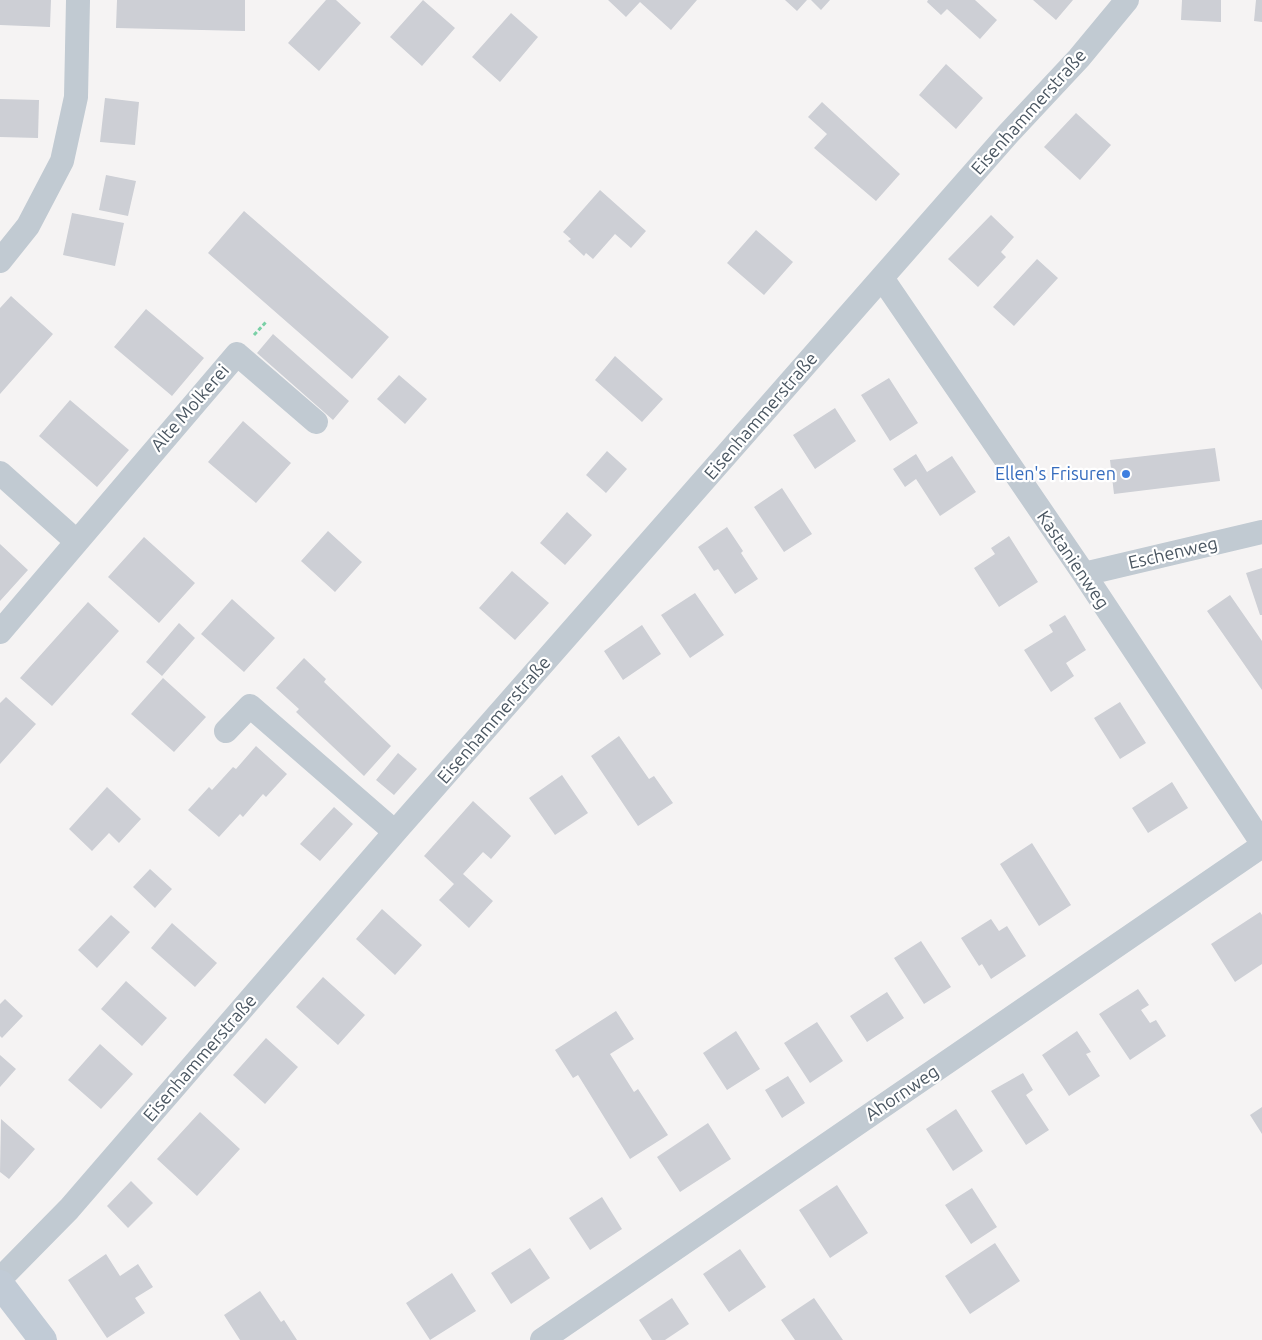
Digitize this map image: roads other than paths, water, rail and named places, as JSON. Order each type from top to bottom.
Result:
[{"type":"street","points":[[0,261],[28,226],[62,162],[76,97],[78,0]]},
{"type":"street","name":"Eisenhammerstraße","points":[[0,1279],[69,1208],[395,832],[1008,134],[1079,58],[1127,0]]},
{"type":"street","name":"Kastanienweg","points":[[882,278],[1084,574],[1262,845]]},
{"type":"street","name":"Alte Molkerei","points":[[0,632],[236,354],[316,422]]},
{"type":"street","points":[[0,473],[76,541]]},
{"type":"street","name":"Eschenweg","points":[[1084,574],[1262,532]]},
{"type":"street","points":[[226,731],[250,706],[395,832]]},
{"type":"street","name":"Ahornweg","points":[[542,1340],[1262,845]]},
{"type":"street","points":[[0,1284],[43,1340]]},
{"type":"place","name":"Ellen's Frisuren","points":[[1126,474]]}]
